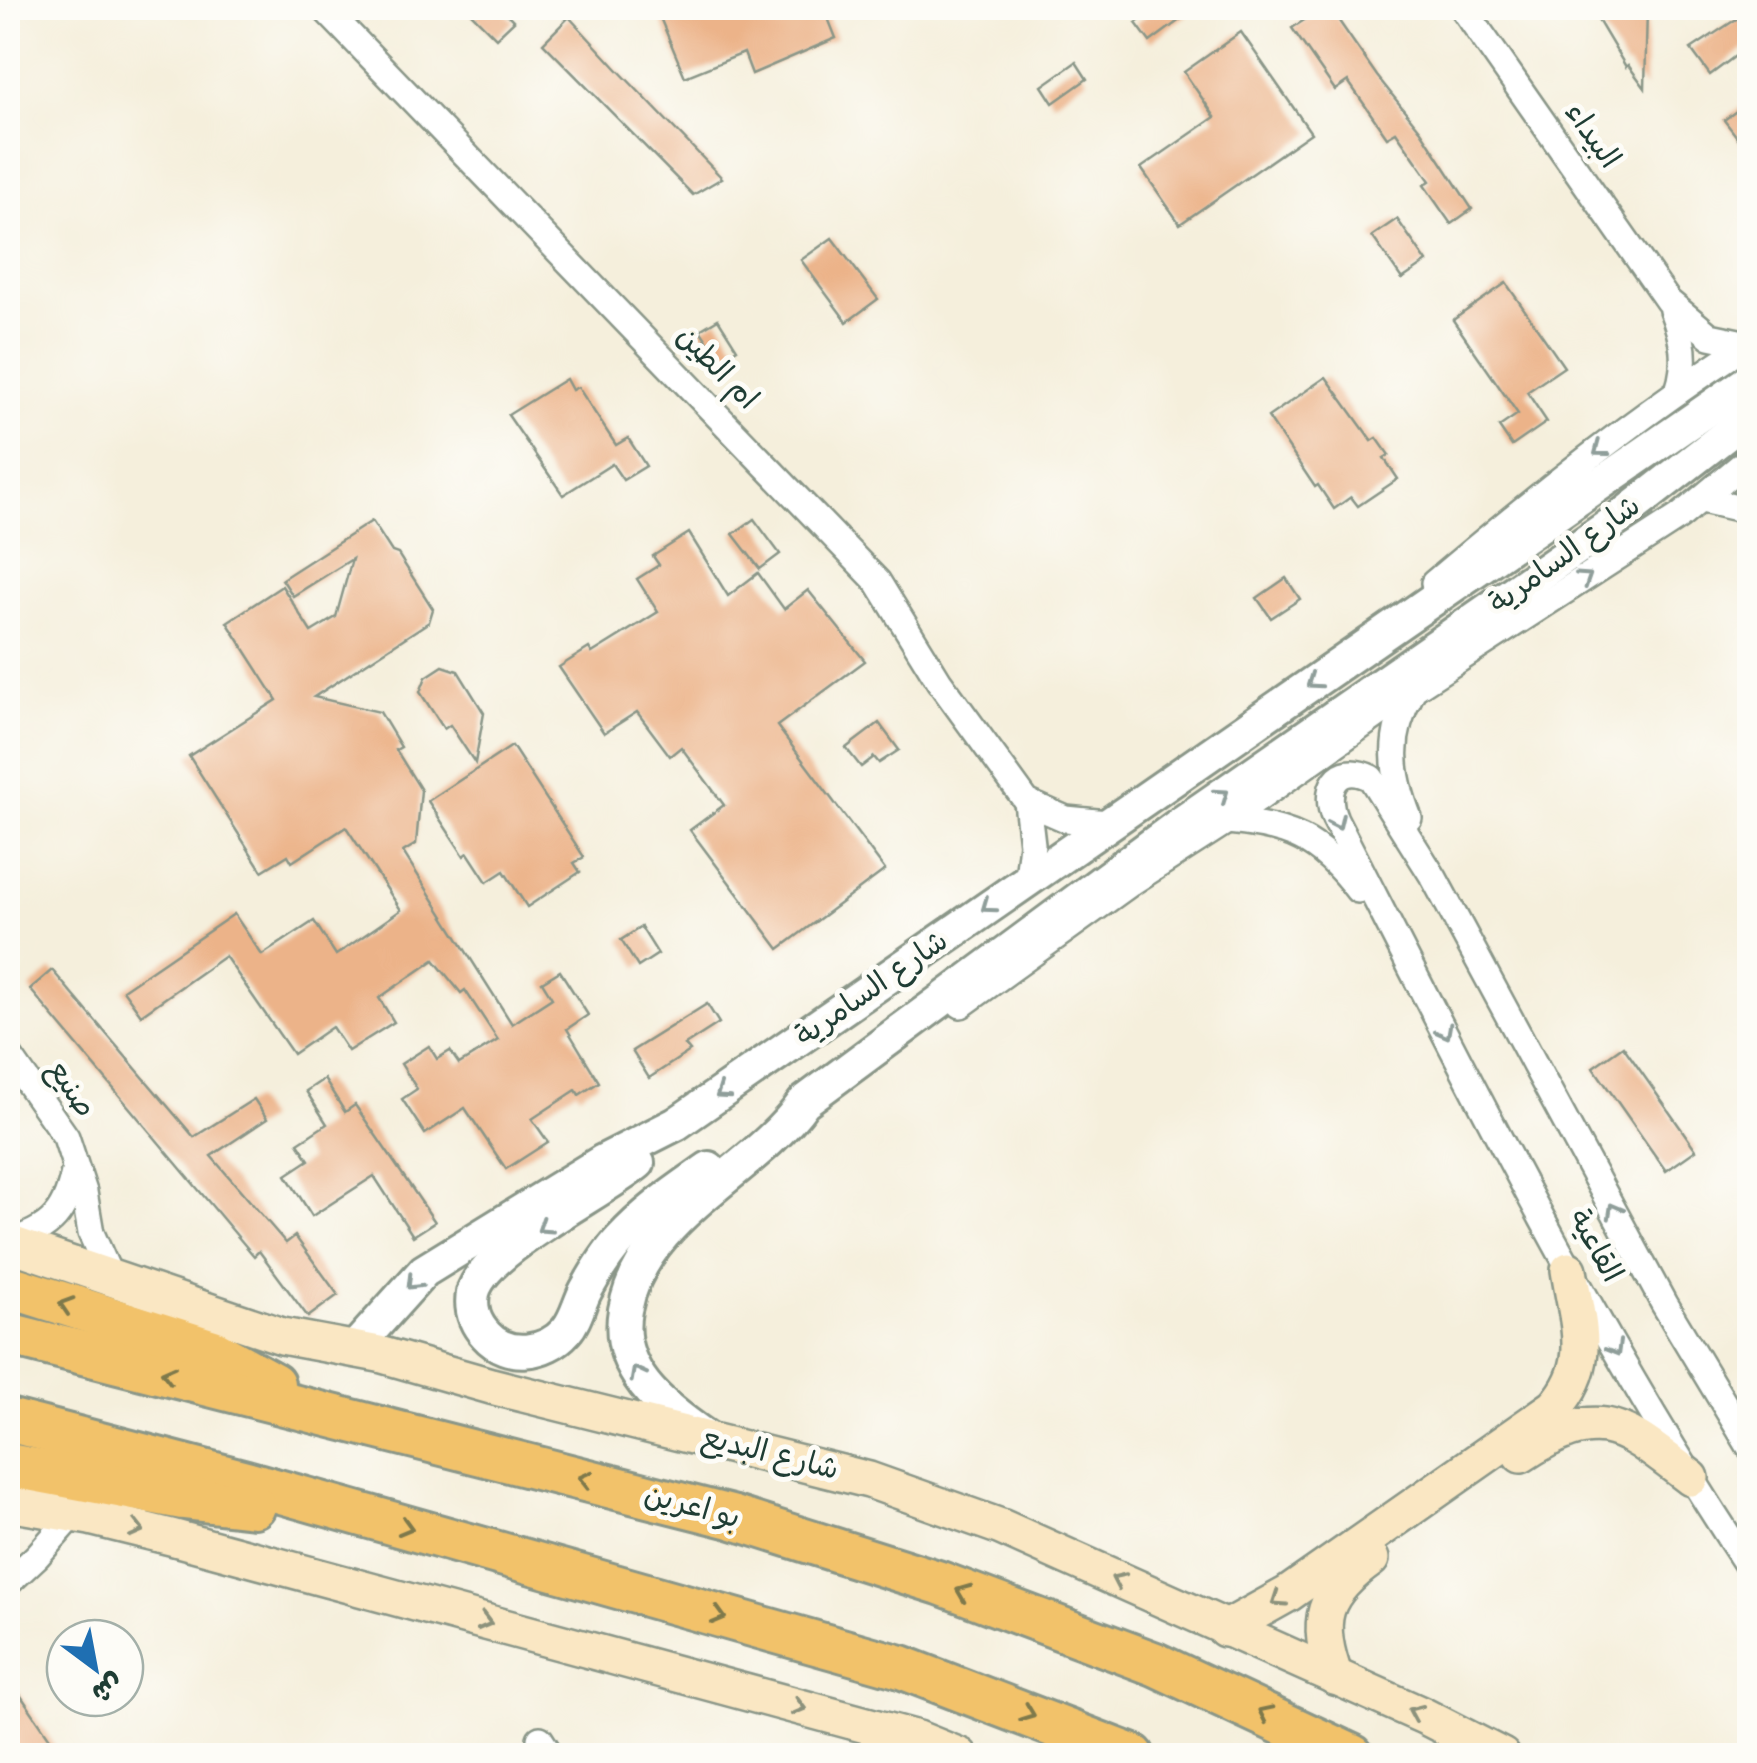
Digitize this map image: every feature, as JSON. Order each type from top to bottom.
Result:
[{"type":"highway","points":[[8,1286],[213,1352],[316,1410]]},
{"type":"highway","name":"بو اعرين","points":[[8,1334],[731,1516],[940,1582],[1155,1664],[1352,1756]]},
{"type":"highway","points":[[8,1420],[328,1505],[901,1667],[1133,1756]]},
{"type":"highway","points":[[8,1466],[217,1503],[278,1508],[328,1505]]},
{"type":"main road","name":"شارع البديع","points":[[8,1242],[282,1336],[354,1349],[869,1480],[1002,1527],[1424,1716],[1502,1756]]},
{"type":"main road","points":[[1225,1629],[1288,1594],[1555,1407],[1572,1388],[1580,1366],[1569,1270]]},
{"type":"main road","points":[[1335,1677],[1324,1646],[1324,1624],[1337,1587],[1350,1574],[1539,1443],[1580,1426],[1617,1427],[1631,1433],[1691,1478]]},
{"type":"main road","points":[[8,1504],[74,1514],[171,1537],[960,1756]]},
{"type":"street","name":"ام الطين","points":[[324,8],[878,582],[900,612],[939,682],[1027,802]]},
{"type":"street","name":"البيداء","points":[[1464,8],[1668,301],[1683,340],[1678,390]]},
{"type":"street","name":"البيداء","points":[[1668,301],[1710,336],[1749,344]]},
{"type":"street","name":"شارع السامرية","points":[[1393,626],[1418,596],[1469,554],[1678,390],[1749,344]]},
{"type":"street","name":"شارع السامرية","points":[[354,1349],[424,1271],[603,1161],[676,1124],[1750,380]]},
{"type":"street","name":"شارع السامرية","points":[[707,1438],[649,1394],[625,1347],[622,1325],[633,1281],[648,1254],[674,1223],[788,1124],[804,1102],[1177,826],[1610,526],[1750,416]]},
{"type":"street","name":"شارع السامرية","points":[[890,1040],[918,1032],[943,1018],[1132,882],[1227,821],[1415,688],[1702,500],[1750,458]]},
{"type":"street","points":[[1702,500],[1750,511]]},
{"type":"street","name":"القاعية","points":[[1415,688],[1396,727],[1396,778],[1434,878]]},
{"type":"street","name":"القاعية","points":[[1750,1446],[1672,1319],[1434,878],[1370,778],[1352,772],[1335,781],[1330,789],[1330,808],[1569,1270],[1691,1478],[1750,1569]]},
{"type":"street","points":[[1027,802],[1066,819],[1107,823]]},
{"type":"street","points":[[1027,802],[1032,844],[1028,878]]},
{"type":"street","name":"القاعية","points":[[1227,821],[1275,827],[1314,844],[1345,872],[1400,946]]},
{"type":"street","name":"صنيع","points":[[8,1054],[52,1114],[75,1162],[90,1232],[110,1276]]},
{"type":"street","points":[[676,1124],[630,1170],[487,1267],[476,1286],[472,1310],[474,1319],[492,1341],[524,1352],[555,1340],[570,1326],[604,1260],[634,1226],[667,1198],[804,1102]]},
{"type":"street","name":"صنيع","points":[[8,1242],[38,1230],[62,1210],[70,1192],[75,1162]]},
{"type":"street","points":[[8,1583],[38,1556],[74,1514]]},
{"type":"building","points":[[466,8],[501,8],[514,21],[496,38]]},
{"type":"building","points":[[656,8],[824,8],[836,38],[752,74],[744,53],[685,77]]},
{"type":"building","points":[[1157,8],[1196,8],[1150,42],[1136,23]]},
{"type":"building","points":[[1323,8],[1330,8],[1421,131],[1472,209],[1451,224],[1424,185],[1430,181],[1396,132],[1387,137],[1348,81],[1335,90],[1292,28]]},
{"type":"building","points":[[1600,8],[1647,8],[1645,88],[1626,67],[1598,20],[1605,16]]},
{"type":"building","points":[[1750,10],[1750,45],[1710,75],[1691,49]]},
{"type":"building","points":[[569,17],[722,178],[693,195],[543,43]]},
{"type":"building","points":[[1241,32],[1311,133],[1180,224],[1141,168],[1215,117],[1184,72]]},
{"type":"building","points":[[1076,62],[1087,79],[1053,103],[1042,86]]},
{"type":"building","points":[[1750,101],[1750,154],[1724,120]]},
{"type":"building","points":[[1397,219],[1427,262],[1402,279],[1372,236]]},
{"type":"building","points":[[832,238],[878,299],[847,322],[801,260]]},
{"type":"building","points":[[1506,283],[1564,367],[1527,392],[1547,422],[1512,446],[1499,427],[1518,414],[1453,320]]},
{"type":"building","points":[[718,319],[737,349],[720,360],[700,330]]},
{"type":"building","points":[[1326,377],[1372,441],[1377,438],[1389,455],[1384,458],[1398,479],[1358,506],[1351,497],[1334,509],[1268,417]]},
{"type":"building","points":[[566,379],[572,390],[578,387],[616,445],[628,438],[646,466],[623,480],[612,464],[563,495],[508,415]]},
{"type":"building","points":[[754,519],[780,554],[760,569],[733,534]]},
{"type":"building","points":[[372,521],[433,609],[429,622],[314,697],[380,712],[401,747],[396,750],[421,790],[416,844],[403,852],[512,1024],[552,998],[542,982],[560,971],[588,1015],[567,1029],[599,1082],[579,1095],[576,1090],[532,1119],[548,1142],[506,1169],[465,1108],[425,1134],[402,1099],[417,1089],[401,1064],[429,1046],[437,1059],[450,1051],[459,1064],[498,1040],[465,990],[461,993],[434,960],[379,998],[394,1022],[348,1051],[332,1027],[293,1054],[225,956],[141,1015],[123,990],[234,914],[262,955],[314,921],[336,955],[401,910],[346,827],[292,862],[288,855],[262,871],[189,756],[277,700],[227,622],[282,586],[311,632],[336,617],[352,559],[293,596],[282,579]]},
{"type":"building","points":[[689,533],[728,596],[758,573],[784,609],[808,590],[865,661],[777,726],[885,870],[779,949],[690,830],[724,805],[681,747],[670,756],[637,712],[604,733],[559,667],[589,648],[592,653],[658,612],[637,579],[659,565],[653,556]]},
{"type":"building","points":[[1286,578],[1300,599],[1271,618],[1257,598]]},
{"type":"building","points":[[443,666],[458,671],[484,713],[475,763],[450,725],[444,729],[420,692],[426,677]]},
{"type":"building","points":[[879,723],[899,750],[879,763],[874,757],[861,767],[846,748]]},
{"type":"building","points":[[512,746],[584,857],[574,863],[580,872],[527,907],[504,871],[487,882],[468,853],[464,856],[428,801]]},
{"type":"building","points":[[641,927],[658,954],[638,967],[621,940]]},
{"type":"building","points":[[52,970],[194,1137],[254,1099],[267,1119],[211,1156],[286,1243],[295,1236],[338,1295],[308,1317],[259,1251],[254,1256],[30,989]]},
{"type":"building","points":[[707,1004],[719,1023],[685,1045],[690,1051],[649,1078],[632,1051]]},
{"type":"building","points":[[1623,1046],[1696,1150],[1666,1171],[1593,1067]]},
{"type":"building","points":[[324,1079],[345,1112],[355,1105],[435,1222],[413,1236],[374,1176],[312,1216],[286,1175],[309,1160],[298,1143],[327,1124],[306,1091]]},
{"type":"building","points":[[8,1677],[62,1756],[8,1756]]}]
